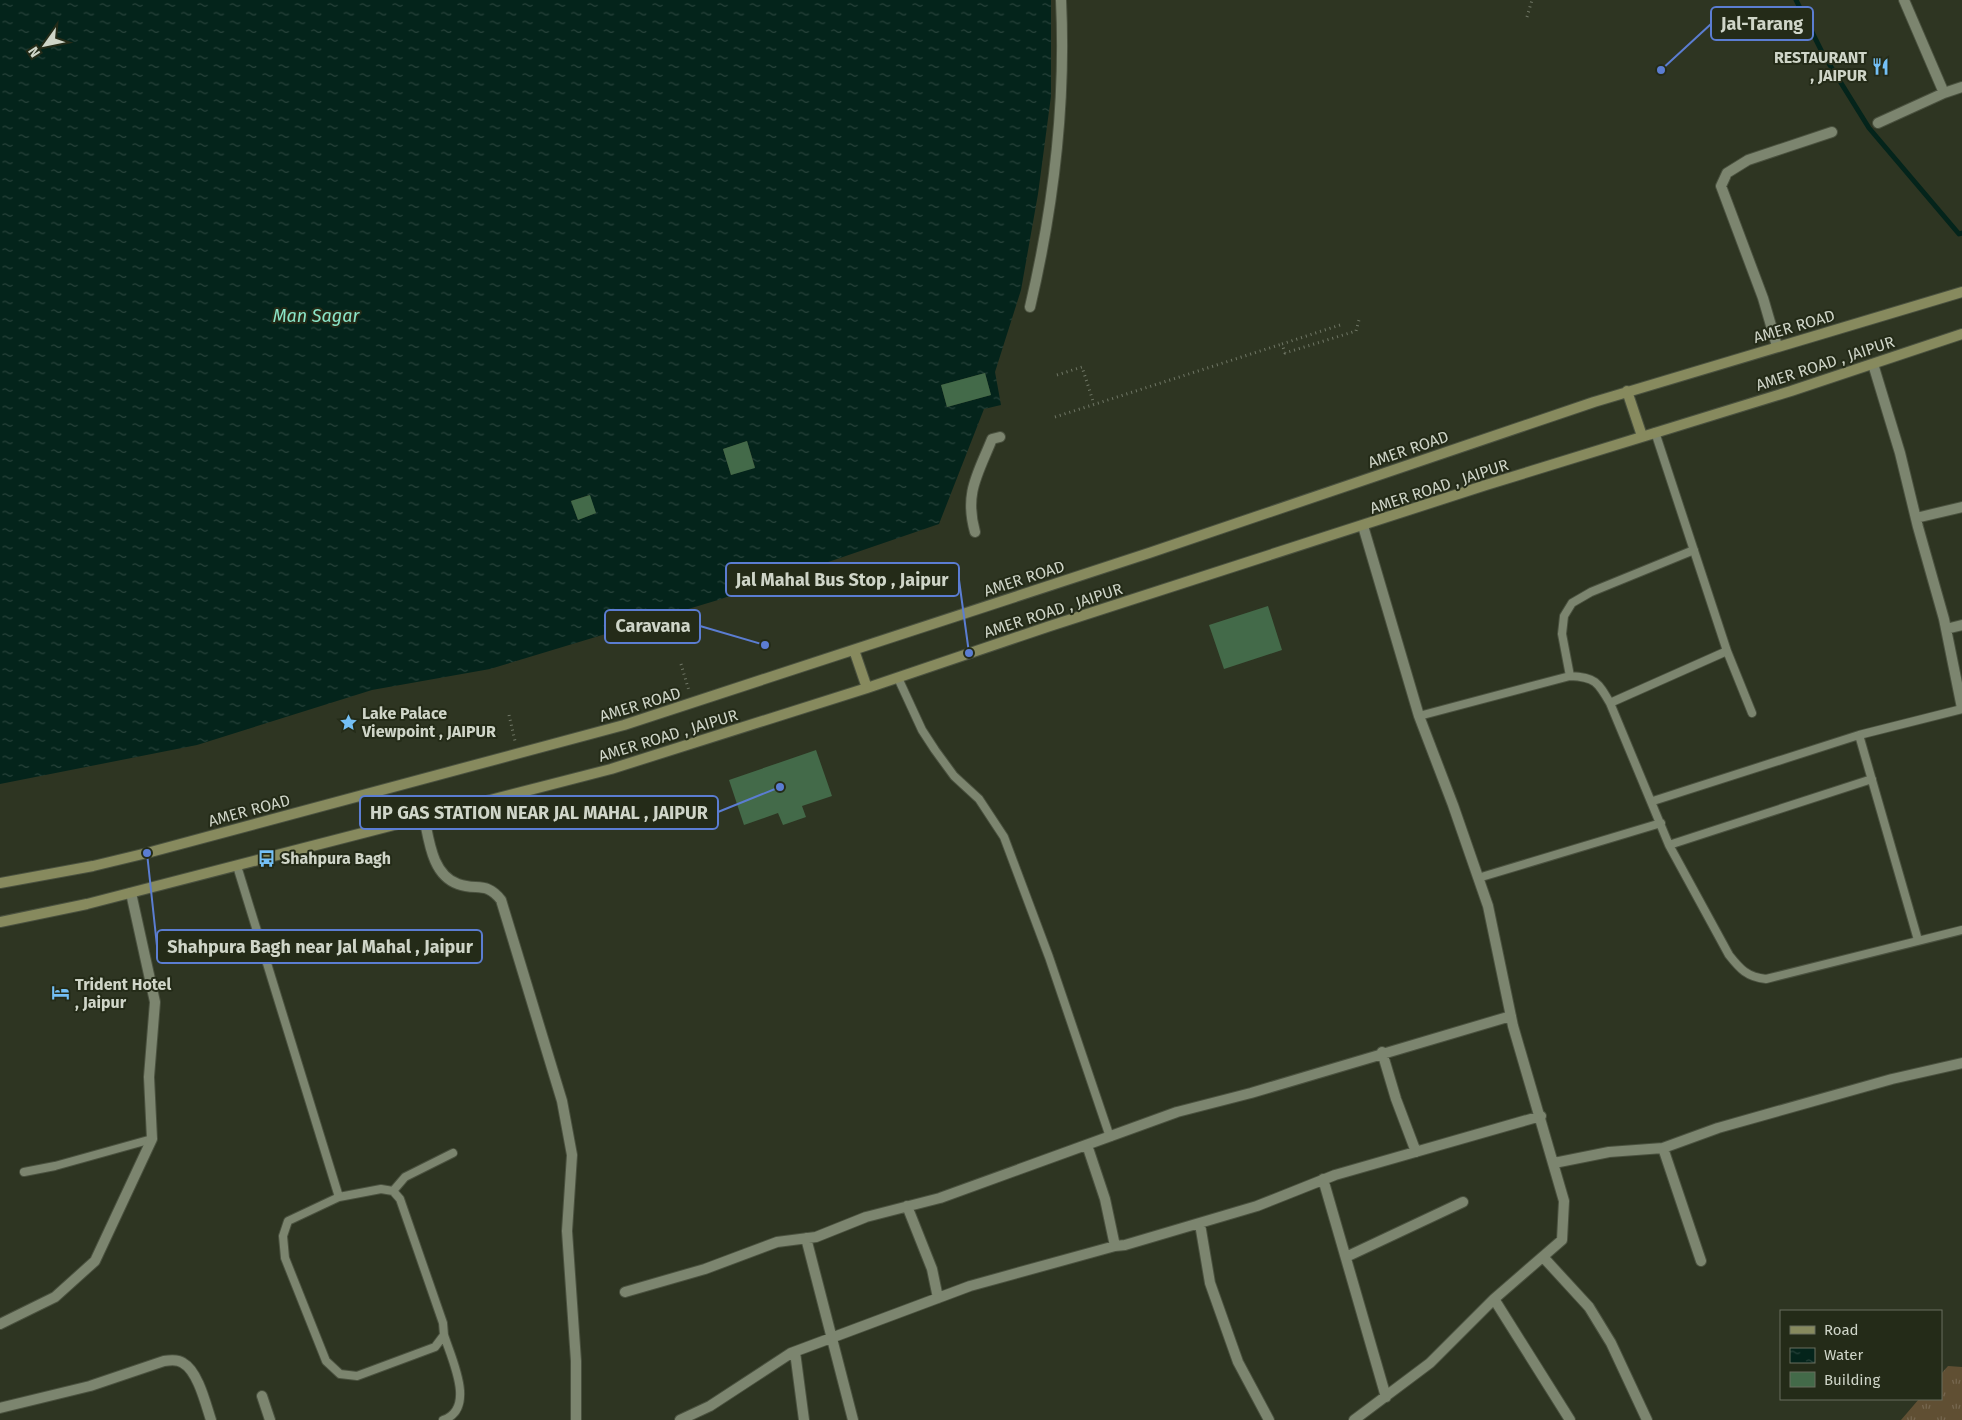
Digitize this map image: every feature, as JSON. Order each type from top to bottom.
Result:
[{"type":"main road","name":"AMER ROAD","points":[[0,883],[75,870],[138,855],[517,753],[573,740],[693,704],[1628,391],[1962,292]]},
{"type":"main road","name":"AMER ROAD , JAIPUR","points":[[0,922],[131,893],[611,769],[898,678],[1050,626],[1962,334]]},
{"type":"main road","points":[[1628,391],[1642,436]]},
{"type":"main road","points":[[854,650],[866,688]]},
{"type":"street","points":[[1030,307],[1047,230],[1058,146],[1063,72],[1061,0]]},
{"type":"street","points":[[1904,0],[1944,93]]},
{"type":"street","points":[[1878,123],[1944,93],[1962,87]]},
{"type":"street","points":[[1778,346],[1763,298],[1721,186],[1727,173],[1748,160],[1832,132]]},
{"type":"street","points":[[1873,364],[1900,453],[1946,629],[1962,709]]},
{"type":"street","points":[[975,532],[970,510],[971,492],[992,439],[1000,437]]},
{"type":"street","points":[[1916,518],[1962,507]]},
{"type":"street","points":[[1354,1420],[1371,1415],[1386,1397],[1430,1363],[1494,1299],[1544,1258],[1562,1240],[1564,1201],[1511,1016],[1488,906],[1419,716],[1363,526]]},
{"type":"street","points":[[1946,629],[1962,625]]},
{"type":"street","points":[[424,817],[436,865],[445,876],[458,884],[485,887],[493,891],[501,900],[562,1101],[572,1155],[567,1230],[572,1282],[576,1420]]},
{"type":"street","points":[[0,1324],[55,1297],[95,1261],[152,1138],[149,1077],[155,1002],[131,893]]},
{"type":"street","points":[[625,1292],[705,1269],[777,1242],[816,1237],[866,1216],[940,1198],[1177,1112],[1251,1093],[1382,1052],[1511,1016]]},
{"type":"street","points":[[1382,1052],[1416,1152]]},
{"type":"street","points":[[1554,1163],[1609,1152],[1663,1148],[1718,1128],[1892,1079],[1962,1063]]},
{"type":"street","points":[[680,1420],[710,1406],[795,1352],[938,1298],[1006,1275],[1200,1224],[1257,1206],[1323,1179],[1541,1116]]},
{"type":"street","points":[[1087,1145],[1105,1199],[1115,1246]]},
{"type":"street","points":[[1663,1148],[1701,1261]]},
{"type":"street","points":[[1323,1179],[1386,1397]]},
{"type":"street","points":[[1346,1257],[1462,1202]]},
{"type":"street","points":[[907,1206],[932,1270],[938,1298]]},
{"type":"street","points":[[1200,1224],[1210,1283],[1238,1362],[1270,1420]]},
{"type":"street","points":[[806,1238],[853,1420]]},
{"type":"street","points":[[1544,1258],[1589,1306],[1611,1344],[1647,1420]]},
{"type":"street","points":[[1494,1299],[1570,1420]]},
{"type":"street","points":[[795,1352],[804,1420]]},
{"type":"street","points":[[0,1408],[90,1386],[164,1361],[174,1360],[184,1363],[192,1372],[211,1420]]},
{"type":"street","points":[[262,1396],[270,1420]]},
{"type":"lane","points":[[1655,432],[1727,651],[1752,713]]},
{"type":"lane","points":[[1570,676],[1562,634],[1564,616],[1572,603],[1591,592],[1694,550]]},
{"type":"lane","points":[[1610,703],[1727,651]]},
{"type":"lane","points":[[1419,716],[1570,676],[1594,679],[1610,703],[1670,845],[1729,955],[1740,970],[1752,978],[1766,979],[1962,930]]},
{"type":"lane","points":[[898,678],[922,730],[934,750],[954,776],[979,799],[1004,837],[1049,957],[1110,1137]]},
{"type":"lane","points":[[1653,801],[1859,735],[1962,709]]},
{"type":"lane","points":[[1859,735],[1918,940]]},
{"type":"lane","points":[[1670,845],[1872,779]]},
{"type":"lane","points":[[1478,878],[1661,823]]},
{"type":"lane","points":[[237,866],[339,1197]]},
{"type":"lane","points":[[24,1172],[55,1166],[152,1138]]},
{"type":"lane","points":[[393,1191],[405,1177],[454,1153]]},
{"type":"lane","points":[[443,1420],[451,1418],[460,1403],[460,1386],[444,1336],[440,1314],[400,1199],[393,1191],[381,1189],[339,1197],[288,1221],[283,1236],[285,1258],[326,1362],[340,1374],[357,1376],[435,1347],[444,1336]]},
{"type":"path","points":[[1527,17],[1532,0]]},
{"type":"path","points":[[1282,344],[1286,353],[1347,334],[1356,331],[1359,320]]},
{"type":"path","points":[[1055,416],[1340,325]]},
{"type":"path","points":[[1057,375],[1082,367],[1094,404]]},
{"type":"path","points":[[681,664],[693,704]]},
{"type":"path","points":[[509,714],[517,753]]},
{"type":"green space","points":[[1948,1366],[1962,1367],[1962,1420],[1901,1420],[1918,1400],[1942,1400],[1942,1373]]},
{"type":"water","name":"Man Sagar","points":[[0,0],[1051,0],[1051,96],[1038,194],[1021,290],[995,372],[1001,405],[984,409],[939,524],[718,600],[490,669],[372,690],[197,745],[0,784]],"holes":[[[985,373],[991,395],[947,407],[941,385]],[[747,441],[755,467],[731,475],[723,449]],[[589,495],[596,513],[578,520],[571,501]]]},
{"type":"building","points":[[985,373],[991,395],[947,407],[941,385]]},
{"type":"building","points":[[747,441],[755,468],[731,475],[723,449]]},
{"type":"building","points":[[590,495],[596,513],[578,520],[571,501]]},
{"type":"building","points":[[1268,606],[1282,650],[1224,669],[1209,625]]},
{"type":"building","points":[[816,750],[832,796],[802,806],[806,817],[783,825],[778,813],[744,825],[729,780]]},
{"type":"waterway","points":[[1796,0],[1823,54],[1869,128],[1959,234],[1962,233]]},
{"type":"place","name":"RESTAURANT , JAIPUR","points":[[1881,66]]},
{"type":"place","name":"Jal-Tarang","points":[[1661,70]]},
{"type":"place","name":"Caravana","points":[[765,645]]},
{"type":"place","name":"Jal Mahal Bus Stop , Jaipur","points":[[969,653]]},
{"type":"place","name":"Lake Palace Viewpoint , JAIPUR","points":[[348,722]]},
{"type":"place","name":"HP GAS STATION NEAR JAL MAHAL , JAIPUR","points":[[780,787]]},
{"type":"place","name":"Shahpura Bagh near Jal Mahal , Jaipur","points":[[147,853]]},
{"type":"place","name":"Shahpura Bagh","points":[[267,858]]},
{"type":"place","name":"Trident Hotel , Jaipur","points":[[61,993]]}]
